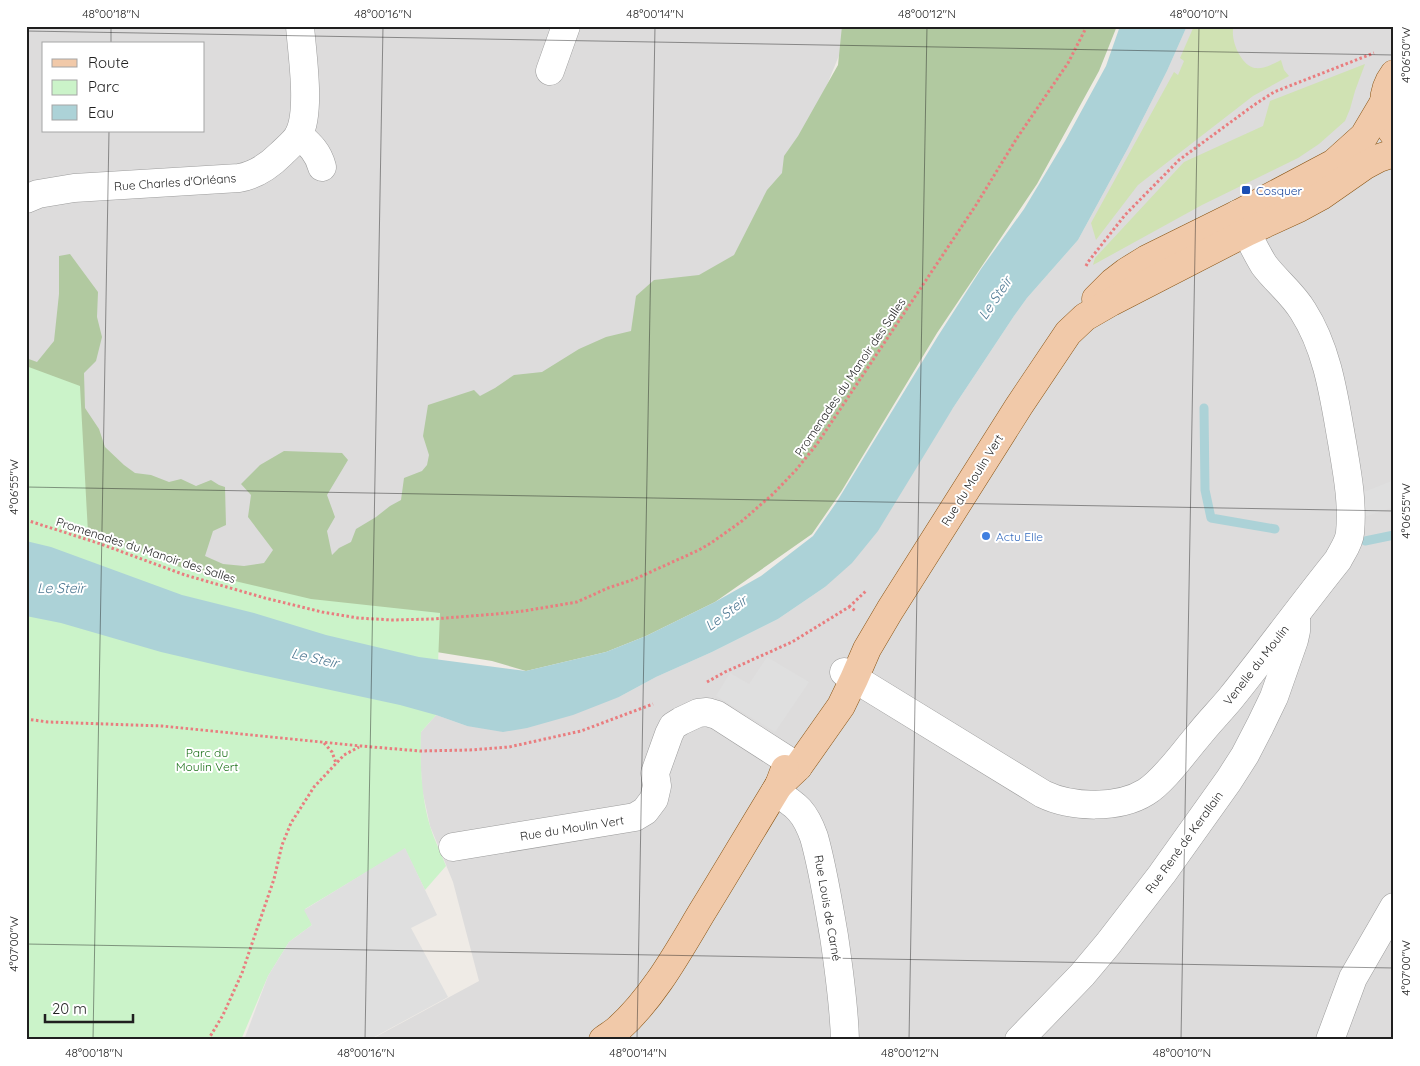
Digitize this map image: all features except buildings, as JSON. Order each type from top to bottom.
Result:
[{"type":"main road","name":"Rue du Moulin Vert","points":[[610,1037],[640,1007],[652,991],[694,926],[785,776],[800,737],[812,718],[849,676],[869,646],[1064,337],[1085,317],[1243,223],[1334,163],[1364,136],[1383,104],[1390,80],[1387,64]]},
{"type":"main road","points":[[1383,104],[1386,120],[1394,134]]},
{"type":"main road","name":"Rue du Moulin Vert","points":[[1243,223],[1299,208],[1341,183],[1358,170],[1379,158],[1394,153]]},
{"type":"street","points":[[300,26],[305,105],[299,135],[314,148],[322,167]]},
{"type":"street","points":[[550,71],[566,26]]},
{"type":"street","name":"Rue Charles d'Orléans","points":[[26,199],[38,194],[74,188],[215,180],[249,176],[259,172],[273,162],[299,135]]},
{"type":"street","name":"Venelle du Moulin","points":[[849,676],[1043,794],[1079,804],[1106,804],[1135,798],[1146,792],[1154,786],[1218,713],[1338,560],[1350,534],[1346,467],[1332,388],[1321,348],[1303,310],[1258,255],[1243,223]]},
{"type":"street","name":"Rue René de Kerallain","points":[[1019,1040],[1082,975],[1108,944],[1162,874],[1230,780],[1274,697],[1294,640],[1296,615]]},
{"type":"street","name":"Rue du Moulin Vert","points":[[453,848],[635,818],[645,811],[654,799],[655,773],[673,726],[698,713],[707,712],[716,715],[785,776]]},
{"type":"street","name":"Rue Louis de Carné","points":[[785,776],[795,805],[810,827],[818,850],[837,958],[845,1040]]},
{"type":"street","points":[[1330,1040],[1353,978],[1394,907]]},
{"type":"path","name":"Promenades du Manoir des Salles","points":[[26,520],[98,543],[185,575],[256,596],[322,612],[375,619],[433,619],[524,611],[577,602],[608,588],[635,579],[692,553],[711,543],[742,521],[773,494],[817,444],[1068,63],[1087,26]]},
{"type":"path","points":[[1086,267],[1125,216],[1173,165],[1254,105],[1274,92],[1367,55],[1374,53],[1387,64]]},
{"type":"path","points":[[699,686],[725,672],[792,642],[849,607],[857,612],[852,630],[869,646]]},
{"type":"path","points":[[26,719],[48,722],[162,726],[420,751],[470,750],[509,747],[581,731],[656,703]]},
{"type":"path","points":[[324,743],[332,752],[336,763]]},
{"type":"path","points":[[208,1040],[223,1015],[242,972],[274,880],[282,845],[291,823],[314,786],[344,755],[361,746]]},
{"type":"shaded area","points":[[26,26],[851,26],[816,112],[687,382],[442,609],[193,573],[26,366]]},
{"type":"shaded area","points":[[1187,26],[1394,26],[1394,1040],[370,1040],[479,981],[453,882],[430,826],[422,789],[421,732],[436,715],[467,726],[619,697],[656,677],[778,619],[825,587],[953,408],[1027,298],[1078,240],[1128,148],[1167,71]]},
{"type":"shaded area","points":[[1394,480],[1394,507],[1361,518],[1359,494]]},
{"type":"shaded area","points":[[767,657],[809,682],[775,732],[716,696],[730,673],[749,684]]},
{"type":"shaded area","points":[[405,848],[437,915],[411,928],[448,997],[369,1040],[244,1040],[268,976],[289,942],[312,925],[304,910]]},
{"type":"green space","points":[[842,26],[1117,26],[1099,71],[1037,184],[937,333],[841,492],[812,534],[715,602],[646,636],[606,652],[526,671],[492,661],[424,650],[26,541],[26,358],[37,362],[54,341],[59,294],[59,256],[70,254],[98,292],[97,317],[102,337],[96,361],[84,373],[85,408],[99,429],[105,447],[135,473],[151,475],[169,482],[181,479],[196,486],[211,480],[225,487],[226,525],[213,531],[205,556],[223,564],[244,566],[264,563],[273,550],[248,517],[251,495],[241,484],[260,465],[284,451],[342,453],[348,460],[327,495],[335,517],[327,531],[332,555],[339,548],[351,542],[356,529],[401,500],[404,478],[422,471],[427,465],[429,455],[423,436],[428,405],[474,390],[480,396],[514,375],[542,372],[579,349],[606,337],[631,331],[636,296],[654,280],[699,275],[734,255],[767,190],[782,173],[784,156],[798,136],[838,65]]},
{"type":"green space","points":[[1194,26],[1234,26],[1233,37],[1237,51],[1245,62],[1250,66],[1258,68],[1281,60],[1284,70],[1289,76],[1253,96],[1138,185],[1096,240],[1091,223],[1174,72],[1178,75],[1184,61],[1180,58]]},
{"type":"green space","points":[[1365,64],[1345,121],[1319,144],[1298,158],[1202,205],[1093,265],[1095,258],[1184,162],[1263,126],[1270,101]]},
{"type":"green space","name":"Parc du Moulin Vert","points":[[26,366],[80,386],[88,533],[188,570],[311,599],[440,613],[436,715],[421,732],[421,756],[423,791],[427,815],[446,866],[425,890],[405,849],[305,909],[312,925],[289,942],[268,976],[241,1040],[26,1040]]},
{"type":"water","name":"Le Steïr","points":[[1120,26],[1187,26],[1167,71],[1128,148],[1078,240],[1027,298],[1014,316],[953,408],[878,531],[852,563],[825,587],[778,619],[656,677],[619,697],[573,715],[527,728],[503,732],[467,726],[400,705],[161,652],[61,623],[26,616],[26,541],[51,547],[182,595],[254,613],[326,635],[419,657],[526,671],[606,652],[646,636],[715,602],[761,576],[813,536],[836,503],[938,336],[981,269],[1024,209],[1065,141],[1106,66]]},
{"type":"waterway","points":[[1204,408],[1205,490],[1211,518],[1275,529]]},
{"type":"waterway","points":[[1365,541],[1394,535]]},
{"type":"place","name":"Cosquer","points":[[1246,190]]},
{"type":"place","name":"Actu Elle","points":[[986,536]]},
{"type":"water label","name":"Le Steir","points":[[995,298]]},
{"type":"water label","name":"Le Steir","points":[[726,613]]},
{"type":"water label","name":"Le Steir","points":[[315,658]]}]
